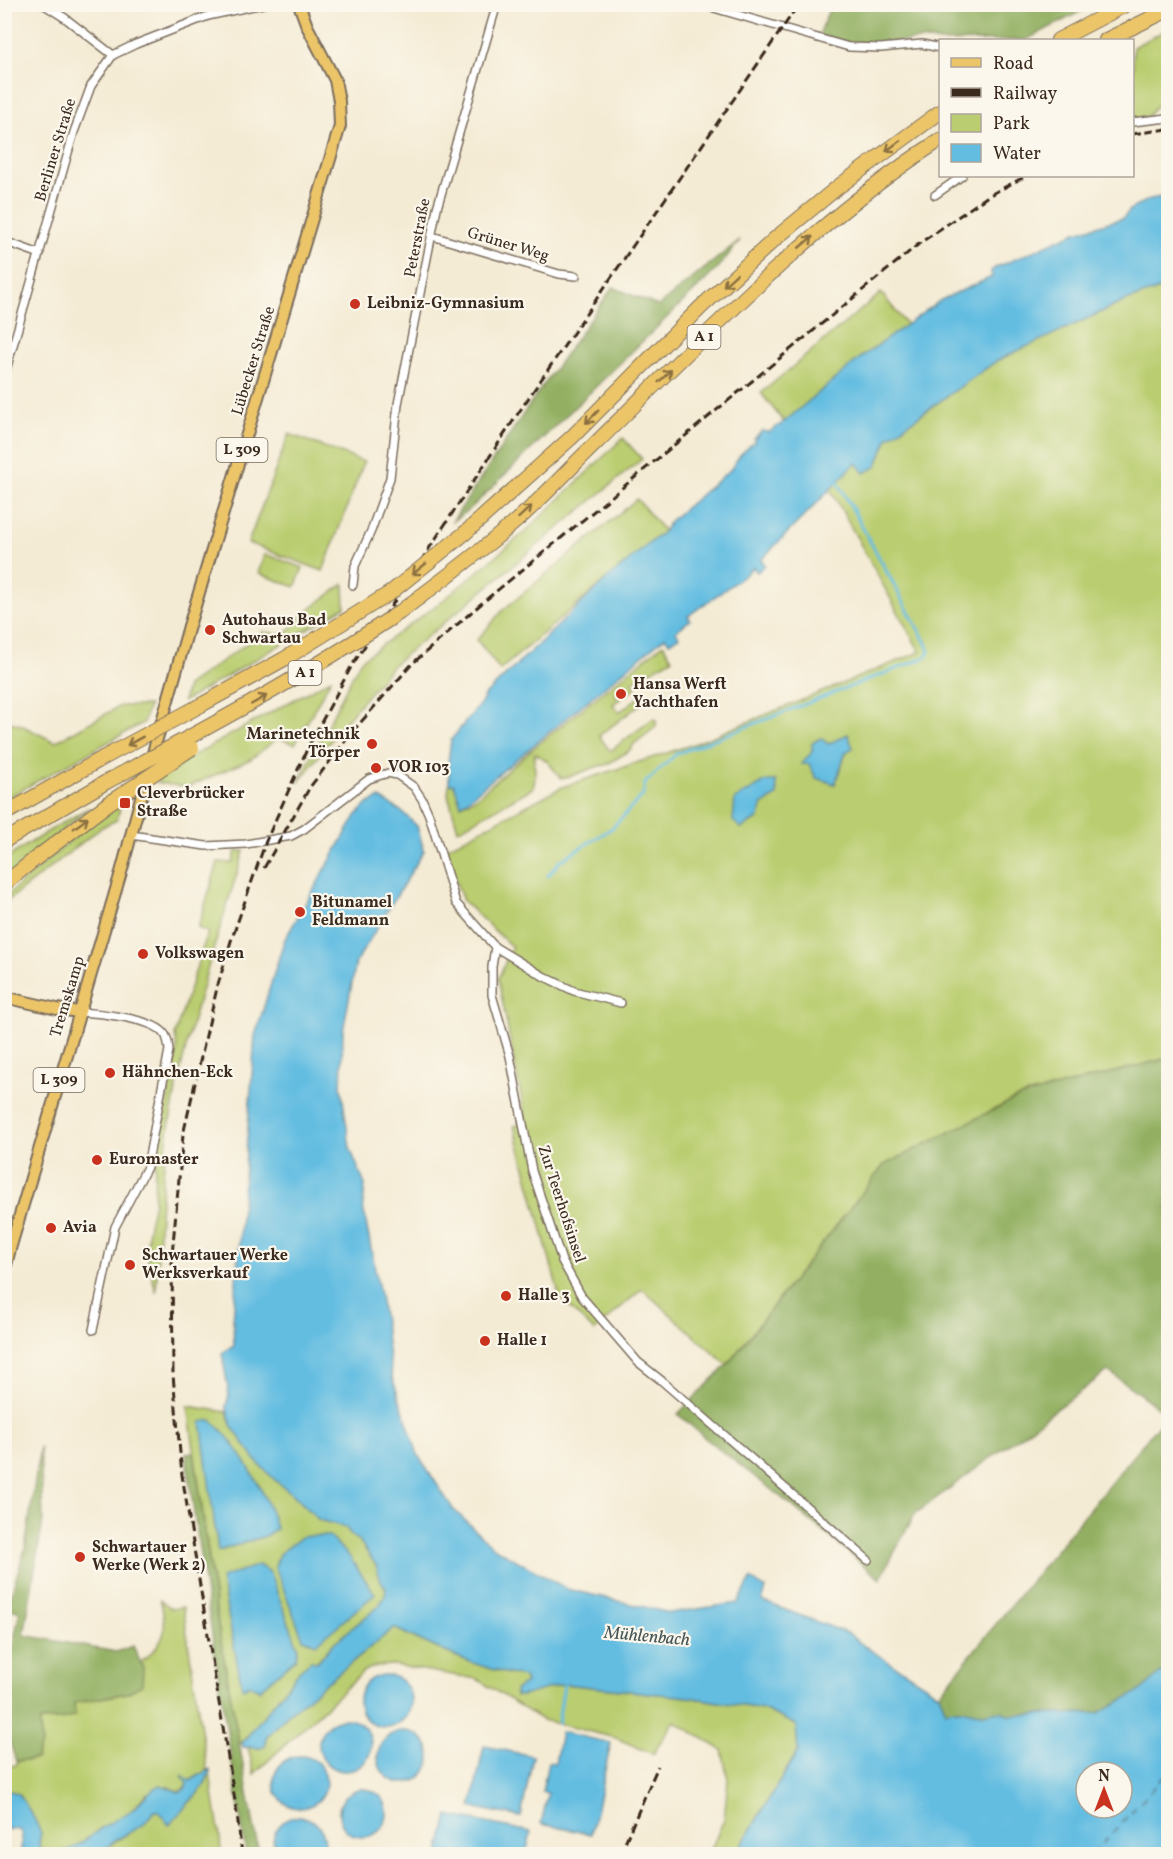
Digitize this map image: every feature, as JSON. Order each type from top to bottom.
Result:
[{"type":"highway","points":[[1060,39],[1127,4]]},
{"type":"highway","points":[[1108,39],[1168,10]]},
{"type":"highway","name":"A 1","points":[[4,814],[286,658],[390,593],[465,533],[572,437],[701,307],[776,238],[838,187],[939,113]]},
{"type":"highway","name":"A 1","points":[[4,841],[108,781],[208,728],[357,641],[400,612],[525,513],[746,296],[794,253],[872,189],[939,141]]},
{"type":"highway","points":[[4,884],[109,802],[192,748],[208,728]]},
{"type":"main road","name":"Lübecker Straße","points":[[131,834],[186,636],[340,126],[339,101],[334,80],[307,26],[299,4]]},
{"type":"main road","name":"Tremskamp","points":[[4,1273],[131,834]]},
{"type":"main road","points":[[4,997],[79,1012]]},
{"type":"street","points":[[43,4],[66,18],[112,55],[208,16],[263,4]]},
{"type":"street","name":"Peterstraße","points":[[353,585],[355,566],[371,531],[390,478],[398,404],[444,180],[497,4]]},
{"type":"street","points":[[700,4],[849,47],[880,48],[922,44],[939,48]]},
{"type":"street","name":"Berliner Straße","points":[[4,376],[74,132],[91,86],[112,55]]},
{"type":"street","points":[[1134,122],[1168,118]]},
{"type":"street","points":[[935,195],[961,177]]},
{"type":"street","name":"Grüner Weg","points":[[432,236],[560,274],[576,276]]},
{"type":"street","points":[[4,241],[40,254]]},
{"type":"street","points":[[131,834],[206,846],[253,843],[291,836],[304,829],[369,779],[388,773],[397,775],[414,787],[422,799],[456,903],[495,947],[543,976],[574,991],[621,1003]]},
{"type":"street","name":"Zur Teerhofsinsel","points":[[495,947],[492,994],[510,1056],[532,1171],[562,1261],[582,1297],[638,1362],[868,1560]]},
{"type":"street","points":[[79,1012],[111,1014],[152,1026],[161,1030],[167,1038],[169,1050],[147,1167],[115,1227],[93,1330]]},
{"type":"green space","points":[[831,5],[1093,5],[1028,39],[939,39],[939,42],[921,40],[870,44],[845,42],[819,35]]},
{"type":"green space","points":[[1168,29],[1168,100],[1161,100],[1148,116],[1134,119],[1134,46]]},
{"type":"green space","points":[[740,240],[718,268],[472,507],[452,522],[530,404],[613,287],[658,306]]},
{"type":"green space","points":[[1168,286],[1168,1058],[1019,1097],[884,1165],[727,1365],[642,1289],[594,1331],[560,1298],[514,1126],[526,1122],[498,979],[512,947],[463,901],[444,849],[562,787],[694,744],[920,652],[830,489],[856,462],[876,467],[888,438],[998,360],[1123,302]],"holes":[[[848,735],[846,752],[835,784],[816,778],[809,764],[812,752]],[[775,781],[776,796],[763,804],[758,819],[741,828]]]},
{"type":"green space","points":[[881,293],[907,325],[860,358],[784,422],[761,393]]},
{"type":"green space","points":[[289,434],[364,462],[323,571],[248,543]]},
{"type":"green space","points":[[623,438],[642,459],[394,664],[298,783],[360,661],[442,601],[526,531]]},
{"type":"green space","points":[[637,499],[664,531],[500,670],[477,640],[503,610]]},
{"type":"green space","points":[[265,554],[303,568],[295,587],[258,573]]},
{"type":"green space","points":[[344,584],[345,607],[183,702],[187,686],[263,632],[284,635],[307,611]]},
{"type":"green space","points":[[663,644],[672,659],[633,681],[636,688],[626,695],[626,691],[621,688],[616,691],[616,697],[620,699],[613,704],[619,712],[639,697],[642,703],[599,736],[610,751],[654,718],[656,727],[634,744],[629,751],[606,765],[566,778],[561,778],[547,761],[535,753],[533,788],[458,830],[448,795],[449,784],[454,783],[461,805],[477,797],[531,750]]},
{"type":"green space","points":[[331,679],[295,744],[278,738],[251,759],[188,787],[157,783],[160,774]]},
{"type":"green space","points":[[120,706],[149,706],[143,723],[5,799],[5,721],[21,725],[55,742]]},
{"type":"green space","points":[[122,799],[117,820],[102,827],[5,903],[5,897]]},
{"type":"green space","points":[[89,808],[5,878],[5,859]]},
{"type":"green space","points":[[236,851],[244,851],[191,1026],[168,1133],[161,1193],[156,1293],[147,1255],[148,1229],[154,1202],[155,1164],[177,1050],[175,1034],[208,932],[198,928],[218,862],[233,863]]},
{"type":"green space","points":[[1168,1058],[1168,1667],[1140,1691],[1098,1713],[1010,1715],[1002,1712],[984,1713],[961,1709],[946,1712],[939,1694],[1167,1414],[1108,1371],[915,1514],[880,1579],[678,1414],[727,1365],[884,1165],[1019,1097]]},
{"type":"green space","points":[[188,1406],[227,1412],[232,1427],[276,1481],[319,1520],[345,1527],[354,1538],[359,1540],[376,1565],[386,1588],[379,1606],[335,1642],[239,1745],[219,1631]],"holes":[[[222,1430],[261,1490],[276,1529],[265,1536],[219,1551]],[[295,1658],[259,1690],[250,1685]]]},
{"type":"green space","points":[[40,1447],[43,1520],[24,1635],[116,1652],[133,1646],[143,1668],[142,1685],[127,1693],[74,1703],[75,1715],[66,1719],[40,1721],[41,1744],[36,1759],[16,1761],[5,1729],[8,1666],[20,1612],[5,1607],[8,1604],[25,1549]]},
{"type":"green space","points":[[194,1452],[219,1631],[259,1854],[246,1854],[186,1453]]},
{"type":"green space","points":[[160,1600],[172,1609],[183,1607],[207,1770],[190,1781],[183,1777],[187,1784],[181,1790],[167,1786],[146,1794],[130,1812],[100,1829],[74,1848],[63,1853],[41,1852],[39,1843],[41,1833],[34,1818],[19,1794],[5,1789],[5,1767],[16,1765],[16,1761],[36,1759],[41,1744],[40,1721],[66,1719],[74,1703],[127,1693],[143,1668],[140,1663],[160,1642],[163,1635],[164,1620]]},
{"type":"green space","points":[[394,1628],[474,1663],[524,1677],[526,1683],[516,1696],[564,1684],[688,1697],[763,1709],[796,1725],[798,1751],[736,1854],[709,1854],[724,1819],[728,1779],[722,1750],[674,1721],[653,1754],[616,1738],[542,1720],[477,1679],[393,1665],[376,1666],[364,1671],[254,1774],[248,1747],[260,1748],[287,1715]]},
{"type":"green space","points":[[210,1774],[221,1854],[99,1854],[142,1823],[154,1811],[158,1810],[170,1824],[204,1786]]},
{"type":"water","points":[[1168,196],[1168,286],[1123,302],[998,360],[888,438],[876,467],[864,473],[856,463],[761,560],[765,565],[757,572],[753,567],[688,616],[690,620],[676,631],[679,637],[669,642],[665,637],[461,805],[454,784],[449,784],[448,762],[451,740],[484,699],[483,697],[607,579],[664,531],[671,520],[731,469],[740,455],[762,431],[769,432],[784,422],[860,358],[941,300],[992,277],[991,271],[995,268],[1076,232],[1123,218],[1131,209],[1150,199]]},
{"type":"water","points":[[848,734],[853,748],[846,752],[835,784],[816,778],[809,764],[801,764],[812,752],[812,743],[821,738],[828,744]]},
{"type":"water","points":[[767,781],[776,781],[777,796],[763,804],[758,819],[741,828],[733,821],[735,799]]},
{"type":"water","name":"Mühlenbach","points":[[380,798],[401,811],[417,826],[424,851],[356,962],[343,1031],[341,1086],[350,1148],[365,1185],[363,1207],[380,1295],[392,1377],[418,1455],[453,1509],[493,1547],[567,1589],[670,1613],[738,1603],[751,1579],[766,1589],[762,1601],[849,1634],[939,1694],[946,1711],[961,1709],[985,1713],[998,1711],[1010,1715],[1098,1713],[1140,1691],[1168,1667],[1168,1854],[736,1854],[798,1751],[796,1725],[763,1709],[688,1697],[564,1684],[516,1696],[515,1690],[526,1683],[524,1677],[474,1663],[394,1628],[287,1715],[266,1738],[266,1744],[260,1748],[243,1747],[242,1743],[300,1670],[311,1661],[317,1662],[335,1642],[379,1606],[386,1588],[376,1565],[359,1540],[354,1538],[345,1527],[319,1520],[257,1462],[232,1427],[226,1406],[229,1395],[222,1353],[234,1346],[233,1321],[255,1036],[284,941],[356,816],[367,804]]},
{"type":"water","points":[[211,1420],[231,1442],[251,1470],[276,1529],[265,1536],[218,1551],[201,1422]]},
{"type":"water","points":[[303,1536],[329,1536],[349,1556],[375,1594],[316,1644],[303,1639],[275,1567],[279,1554]]},
{"type":"water","points":[[258,1565],[269,1571],[298,1647],[296,1658],[259,1690],[250,1685],[242,1688],[221,1578]]},
{"type":"water","points":[[385,1675],[395,1677],[403,1683],[409,1691],[411,1701],[409,1711],[403,1719],[395,1725],[385,1727],[375,1725],[367,1719],[361,1711],[359,1701],[361,1691],[367,1683],[375,1677]]},
{"type":"water","points":[[345,1719],[355,1721],[363,1727],[369,1735],[371,1745],[369,1755],[363,1763],[355,1769],[345,1771],[335,1769],[327,1763],[321,1755],[319,1745],[321,1735],[327,1727],[335,1721]]},
{"type":"water","points":[[404,1731],[414,1733],[422,1739],[428,1747],[430,1757],[428,1767],[422,1775],[414,1781],[404,1783],[394,1781],[386,1775],[380,1767],[378,1757],[380,1747],[386,1739],[394,1733]]},
{"type":"water","points":[[561,1732],[611,1743],[591,1834],[541,1824],[548,1793],[542,1792],[548,1762],[555,1763]]},
{"type":"water","points":[[484,1746],[533,1756],[521,1817],[471,1807]]},
{"type":"water","points":[[300,1756],[310,1758],[318,1764],[324,1772],[326,1782],[324,1792],[318,1800],[310,1806],[300,1808],[290,1806],[282,1800],[276,1792],[274,1782],[276,1772],[282,1764],[290,1758]]},
{"type":"water","points":[[210,1769],[204,1786],[169,1825],[158,1811],[154,1811],[143,1825],[114,1841],[99,1854],[25,1854],[21,1849],[22,1833],[13,1829],[7,1829],[5,1832],[5,1789],[19,1794],[34,1818],[41,1833],[39,1843],[41,1852],[60,1852],[74,1848],[104,1826],[129,1812],[156,1787],[161,1785],[179,1792],[185,1789],[187,1784],[182,1775],[190,1781]]},
{"type":"water","points":[[363,1789],[380,1796],[387,1813],[380,1830],[363,1837],[346,1830],[339,1813],[346,1796]]},
{"type":"water","points":[[448,1815],[531,1832],[526,1854],[439,1854]]},
{"type":"water","points":[[299,1816],[312,1821],[321,1829],[325,1841],[322,1854],[276,1854],[273,1841],[277,1829],[286,1820]]},
{"type":"waterway","points":[[548,876],[560,861],[612,828],[643,795],[645,783],[676,754],[924,658],[929,652],[837,481]]},
{"type":"waterway","points":[[558,1723],[564,1684]]},
{"type":"ferry route","points":[[1093,1854],[1168,1772]]},
{"type":"railway","points":[[242,1854],[182,1475],[173,1375],[172,1255],[183,1135],[217,988],[231,941],[266,841],[308,747],[351,667],[523,406],[799,4]]},
{"type":"railway","points":[[1134,134],[1168,129]]},
{"type":"railway","points":[[264,868],[310,787],[353,731],[412,664],[482,603],[920,243],[988,196],[1024,177]]},
{"type":"railway","points":[[620,1854],[658,1766]]},
{"type":"place","name":"Leibniz-Gymnasium","points":[[355,304]]},
{"type":"place","name":"Autohaus Bad Schwartau","points":[[210,630]]},
{"type":"place","name":"Hansa Werft Yachthafen","points":[[621,694]]},
{"type":"place","name":"Marinetechnik Törper","points":[[372,744]]},
{"type":"place","name":"VOR 103","points":[[376,768]]},
{"type":"place","name":"Cleverbrücker Straße","points":[[125,803]]},
{"type":"place","name":"Bitunamel Feldmann","points":[[300,912]]},
{"type":"place","name":"Volkswagen","points":[[143,954]]},
{"type":"place","name":"Hähnchen-Eck","points":[[110,1073]]},
{"type":"place","name":"Euromaster","points":[[97,1160]]},
{"type":"place","name":"Avia","points":[[51,1228]]},
{"type":"place","name":"Schwartauer Werke Werksverkauf","points":[[130,1265]]},
{"type":"place","name":"Halle 3","points":[[506,1296]]},
{"type":"place","name":"Halle 1","points":[[485,1341]]},
{"type":"place","name":"Schwartauer Werke (Werk 2)","points":[[80,1557]]}]
